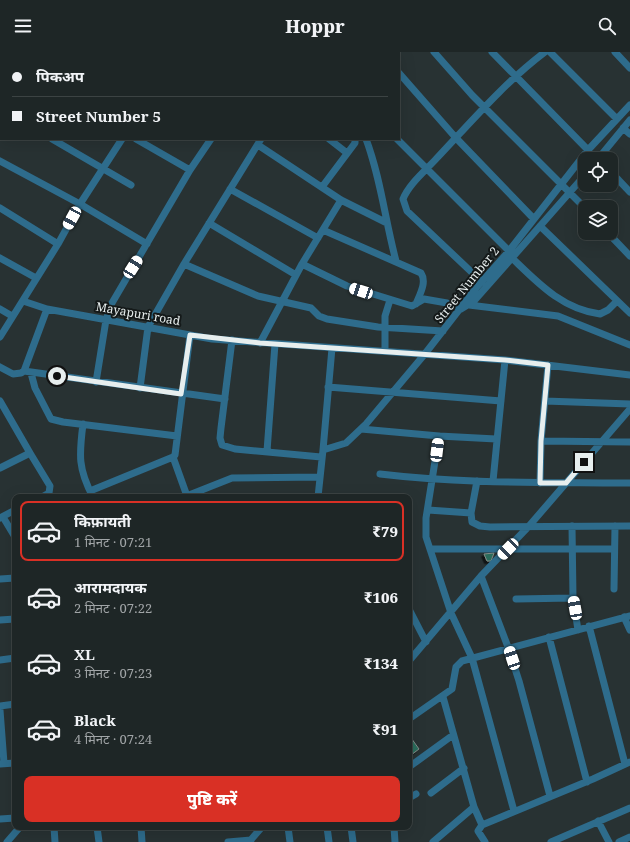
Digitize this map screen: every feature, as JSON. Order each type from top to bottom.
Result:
[{"type":"street","points":[[434,52],[485,108],[578,201]]},
{"type":"street","points":[[492,52],[588,150]]},
{"type":"street","points":[[482,282],[407,211],[403,204],[405,194],[515,75],[544,52]]},
{"type":"street","points":[[550,52],[617,120]]},
{"type":"street","points":[[615,52],[630,68]]},
{"type":"street","points":[[400,74],[456,138],[534,219]]},
{"type":"street","name":"Street Number 2","points":[[322,453],[346,443],[361,429],[444,331],[482,282],[511,254],[534,219],[588,150],[630,105]]},
{"type":"street","points":[[604,152],[630,120]]},
{"type":"street","points":[[624,128],[630,134]]},
{"type":"street","points":[[54,140],[131,185]]},
{"type":"street","points":[[0,337],[58,244],[102,168],[121,140]]},
{"type":"street","points":[[138,140],[190,170]]},
{"type":"street","points":[[96,382],[106,320],[119,289],[190,170],[210,140]]},
{"type":"street","points":[[330,140],[347,153]]},
{"type":"street","points":[[322,187],[355,143],[355,140]]},
{"type":"street","points":[[366,140],[380,181],[387,223],[396,261]]},
{"type":"street","points":[[398,140],[550,294],[564,302],[600,314],[608,310],[617,301]]},
{"type":"street","points":[[140,388],[148,327],[184,264],[259,142],[341,200],[387,223]]},
{"type":"street","points":[[0,161],[80,204],[147,244]]},
{"type":"street","points":[[618,179],[630,192]]},
{"type":"street","points":[[302,264],[347,286],[407,306],[412,306],[424,299],[433,300],[461,309],[469,305],[511,254],[540,226],[578,183]]},
{"type":"street","points":[[230,189],[318,238]]},
{"type":"street","points":[[260,343],[302,264],[341,200]]},
{"type":"street","points":[[0,208],[58,244]]},
{"type":"street","points":[[209,223],[296,275]]},
{"type":"street","points":[[540,226],[630,313]]},
{"type":"street","points":[[323,230],[418,271],[422,275],[424,283],[416,304]]},
{"type":"street","points":[[615,240],[630,256]]},
{"type":"street","points":[[0,258],[36,278]]},
{"type":"street","points":[[184,264],[258,296],[311,308],[319,316],[327,319],[385,328],[444,331]]},
{"type":"street","points":[[385,351],[386,310],[390,300]]},
{"type":"street","name":"Mayapuri road","points":[[23,301],[47,309],[190,335],[260,343],[505,360],[630,374]]},
{"type":"street","points":[[469,305],[558,316],[630,345]]},
{"type":"street","points":[[0,309],[12,316]]},
{"type":"street","points":[[47,309],[27,372],[52,419],[177,436]]},
{"type":"street","points":[[83,424],[80,459],[82,470],[91,494],[173,457],[175,455],[181,394],[190,335]]},
{"type":"street","points":[[232,340],[220,438],[222,445],[236,449],[322,453]]},
{"type":"street","points":[[267,451],[275,344]]},
{"type":"street","points":[[318,494],[332,348]]},
{"type":"street","points":[[493,481],[496,438],[505,360]]},
{"type":"street","points":[[540,483],[541,441],[548,365]]},
{"type":"street","points":[[0,367],[14,374],[27,372],[225,399]]},
{"type":"street","points":[[328,387],[501,401]]},
{"type":"street","points":[[0,401],[50,486],[49,493],[47,494]]},
{"type":"street","points":[[545,401],[630,404]]},
{"type":"street","points":[[412,657],[451,614],[481,576],[529,526],[630,409]]},
{"type":"street","points":[[361,429],[439,436],[496,438]]},
{"type":"street","points":[[439,436],[434,478],[425,529],[451,614],[472,658],[514,811]]},
{"type":"street","points":[[541,441],[630,442]]},
{"type":"street","points":[[0,468],[30,454]]},
{"type":"street","points":[[173,457],[185,494]]},
{"type":"street","points":[[380,474],[477,481],[630,483]]},
{"type":"street","points":[[191,494],[232,478],[320,477]]},
{"type":"street","points":[[477,481],[471,513],[472,522],[480,526],[630,526]]},
{"type":"street","points":[[428,510],[471,513]]},
{"type":"street","points":[[12,512],[1,517],[12,533]]},
{"type":"street","points":[[572,526],[573,598],[578,630]]},
{"type":"street","points":[[614,589],[615,526]]},
{"type":"street","points":[[430,549],[614,549]]},
{"type":"street","points":[[481,576],[508,647],[531,718],[550,796]]},
{"type":"street","points":[[0,579],[12,578]]},
{"type":"street","points":[[516,599],[573,598]]},
{"type":"street","points":[[412,615],[426,642]]},
{"type":"street","points":[[412,717],[443,697],[454,687],[456,667],[458,663],[508,647],[627,616],[630,630]]},
{"type":"street","points":[[0,620],[12,619]]},
{"type":"street","points":[[485,842],[478,830],[482,825],[587,782],[628,763],[589,626]]},
{"type":"street","points":[[549,637],[587,782]]},
{"type":"street","points":[[0,660],[12,658]]},
{"type":"street","points":[[443,697],[474,807],[482,825]]},
{"type":"street","points":[[0,706],[12,704]]},
{"type":"street","points":[[0,710],[2,764],[12,762]]},
{"type":"street","points":[[412,765],[453,735]]},
{"type":"street","points":[[431,793],[464,768]]},
{"type":"street","points":[[433,842],[474,807]]},
{"type":"street","points":[[551,842],[630,808]]},
{"type":"street","points":[[0,819],[12,818]]},
{"type":"street","points":[[598,821],[609,842]]},
{"type":"street","points":[[7,842],[17,830]]},
{"type":"street","points":[[54,830],[55,842]]},
{"type":"street","points":[[97,830],[99,842]]},
{"type":"street","points":[[140,830],[142,842]]},
{"type":"street","points":[[228,842],[250,841],[259,830]]},
{"type":"street","points":[[288,830],[290,842]]},
{"type":"street","points":[[327,830],[329,842]]},
{"type":"street","points":[[351,830],[353,842]]},
{"type":"street","points":[[394,830],[395,842]]},
{"type":"street","points":[[619,842],[630,837]]},
{"type":"building","points":[[494,553],[491,561],[487,561],[484,554]]},
{"type":"building","points":[[412,739],[419,749],[412,754]]},
{"type":"route","points":[[57,376],[181,394],[190,335],[260,343],[505,360],[548,365],[541,441],[540,483],[566,483],[584,462]]}]
